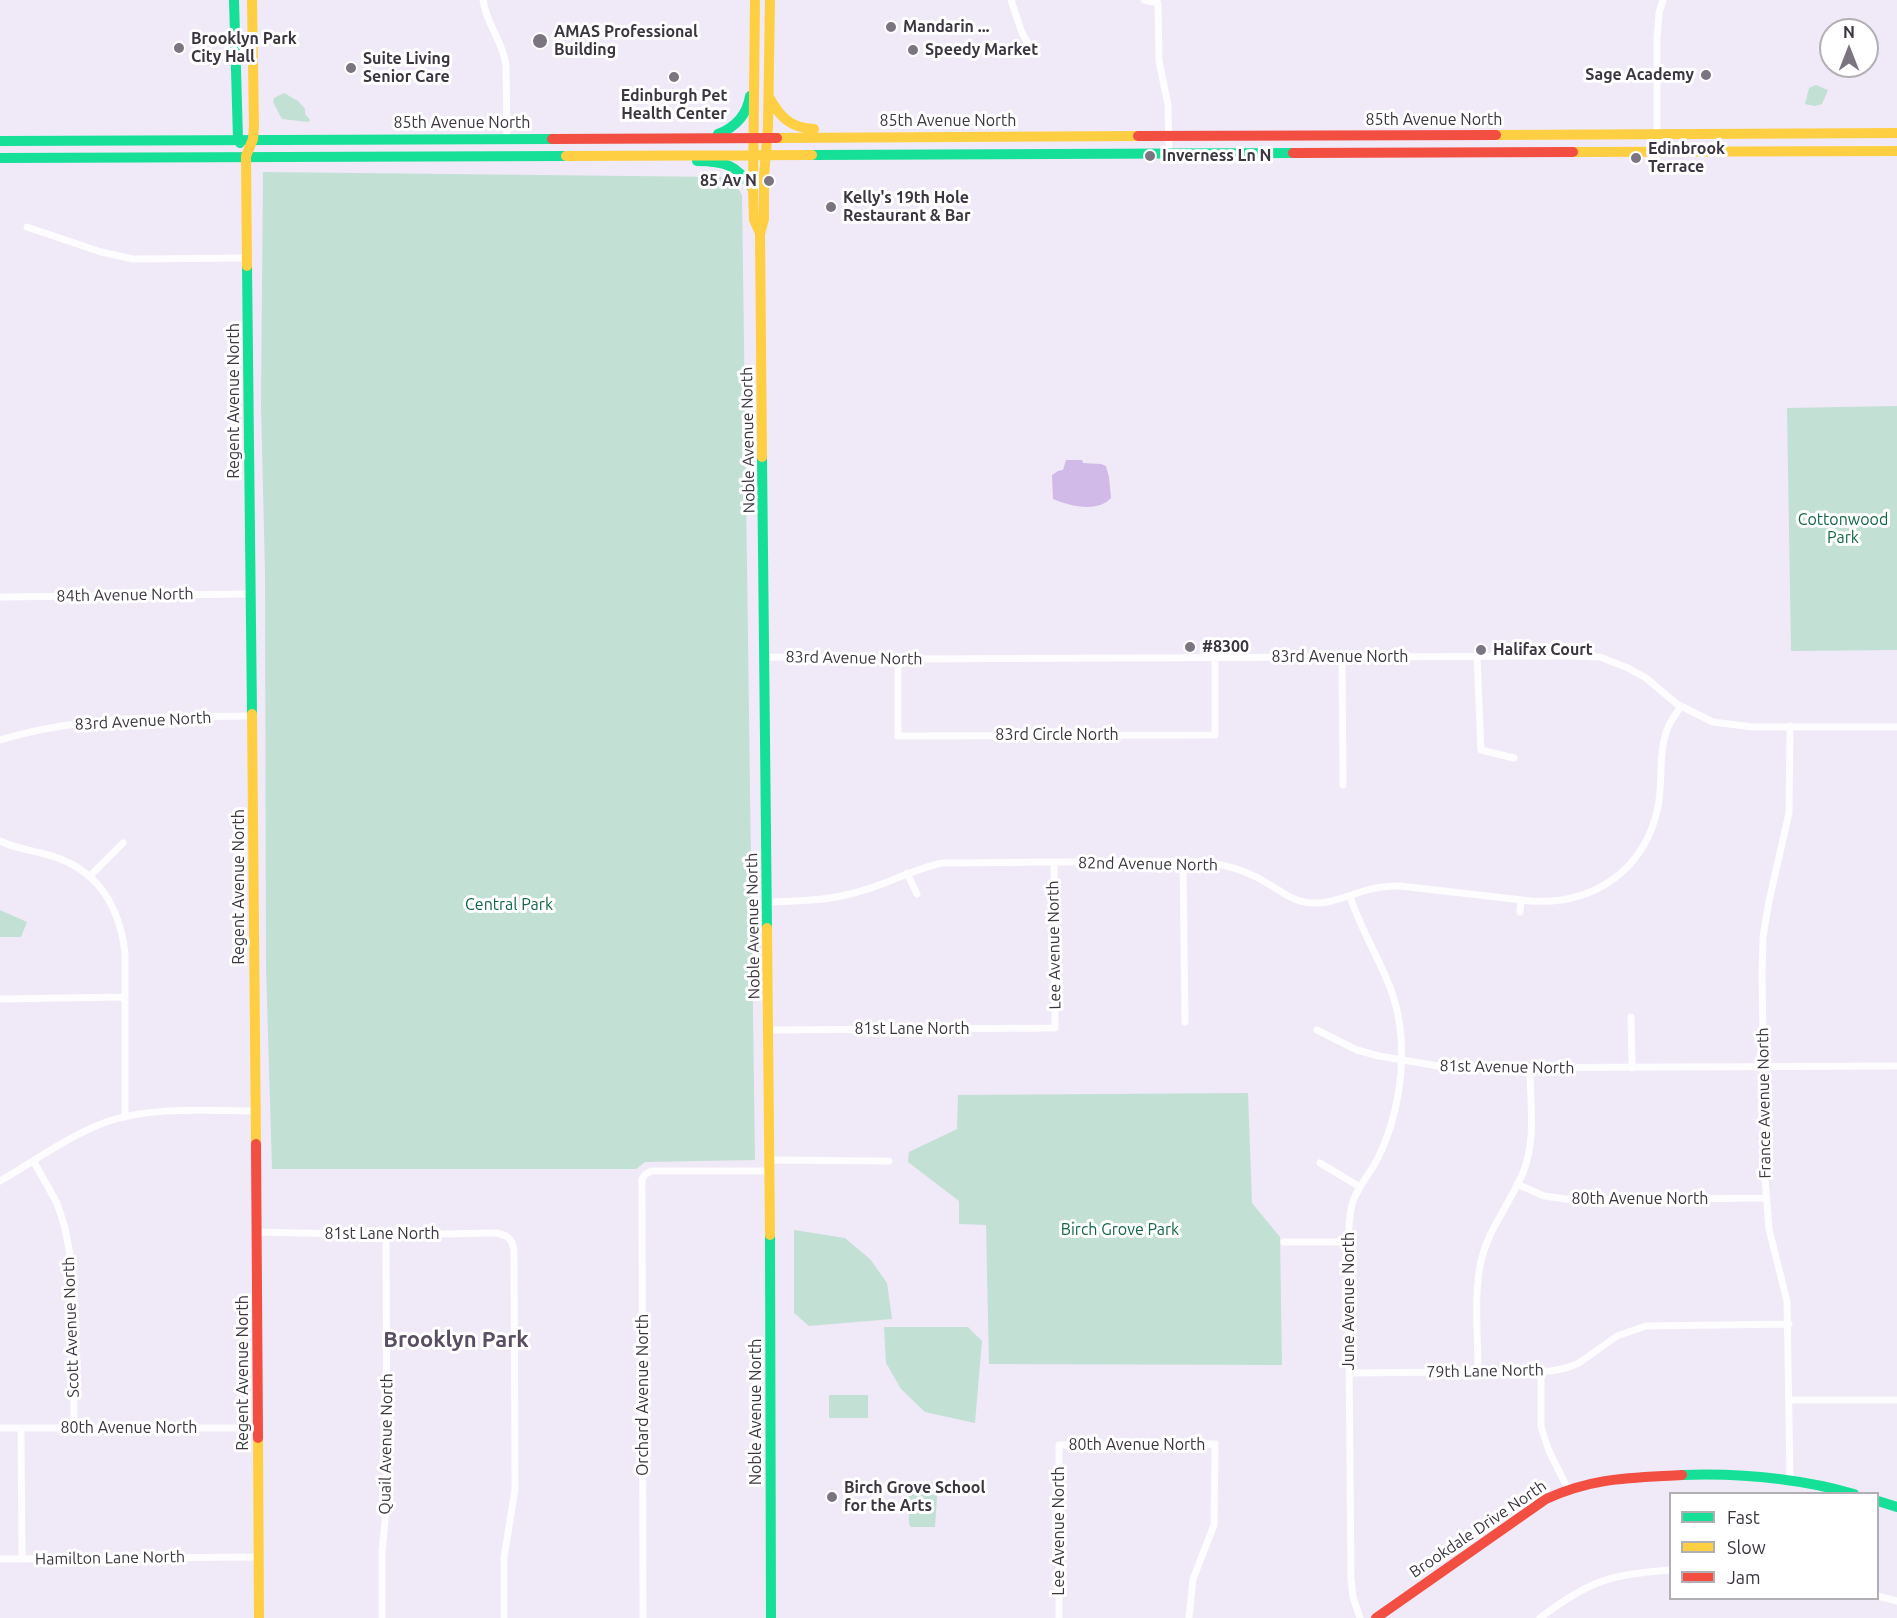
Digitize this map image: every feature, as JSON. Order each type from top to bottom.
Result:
[{"type":"main road","name":"Regent Avenue North","points":[[234,0],[238,139],[246,156]]},
{"type":"main road","name":"Regent Avenue North","points":[[252,0],[253,139],[246,156],[259,1618]]},
{"type":"main road","points":[[701,137],[729,130],[744,115],[750,100],[751,63],[755,52],[755,0]]},
{"type":"main road","name":"Noble Avenue North","points":[[770,0],[764,219],[760,234],[768,902],[771,1618]]},
{"type":"main road","name":"Noble Avenue North","points":[[755,52],[753,189],[754,220],[760,234]]},
{"type":"main road","points":[[769,96],[780,116],[787,123],[800,129],[891,129],[912,136]]},
{"type":"main road","name":"85th Avenue North","points":[[0,141],[755,136],[1897,133]]},
{"type":"main road","name":"85th Avenue North","points":[[0,158],[1897,151]]},
{"type":"main road","points":[[603,155],[616,162],[705,161],[724,163],[740,170],[753,189]]},
{"type":"main road","name":"Brookdale Drive North","points":[[1376,1618],[1527,1511],[1568,1489],[1611,1479],[1741,1474],[1790,1479],[1845,1492]]},
{"type":"main road","points":[[1879,1501],[1897,1507]]},
{"type":"street","points":[[483,0],[486,14],[505,53],[507,138]]},
{"type":"street","points":[[1011,0],[1022,33],[1032,50]]},
{"type":"street","points":[[1144,0],[1158,3],[1160,67],[1168,105],[1169,153]]},
{"type":"street","points":[[1657,152],[1657,39],[1659,13],[1663,0]]},
{"type":"street","points":[[27,227],[101,252],[133,259],[248,258]]},
{"type":"street","name":"84th Avenue North","points":[[0,597],[251,594]]},
{"type":"street","points":[[1477,656],[1481,750],[1514,758]]},
{"type":"street","name":"83rd Avenue North","points":[[765,657],[898,659],[1600,657],[1646,678],[1681,706],[1713,722],[1733,725],[1897,727]]},
{"type":"street","name":"83rd Circle North","points":[[898,659],[898,736],[1215,735],[1215,657]]},
{"type":"street","points":[[1342,657],[1343,784]]},
{"type":"street","name":"82nd Avenue North","points":[[768,902],[826,899],[852,894],[907,873],[942,863],[1183,861],[1232,867],[1249,873],[1300,902],[1315,904],[1383,887],[1400,886],[1550,903],[1588,894],[1605,886],[1633,861],[1644,844],[1658,808],[1664,739],[1667,729],[1681,706]]},
{"type":"street","name":"83rd Avenue North","points":[[0,740],[60,725],[100,720],[252,716]]},
{"type":"street","name":"France Avenue North","points":[[1790,726],[1789,813],[1763,937],[1766,1198],[1769,1229],[1787,1301],[1789,1324],[1790,1479]]},
{"type":"street","points":[[0,841],[64,860],[90,876],[108,897],[117,915],[125,953],[125,1117]]},
{"type":"street","points":[[90,876],[123,843]]},
{"type":"street","points":[[1183,861],[1185,1022]]},
{"type":"street","name":"Lee Avenue North","points":[[1054,862],[1055,1028]]},
{"type":"street","points":[[907,873],[917,894]]},
{"type":"street","name":"June Avenue North","points":[[1350,896],[1358,921],[1388,982],[1396,1008],[1402,1060],[1400,1089],[1389,1132],[1353,1203],[1348,1242],[1351,1579],[1353,1597],[1360,1618]]},
{"type":"street","points":[[1520,912],[1521,900]]},
{"type":"street","points":[[0,999],[125,997]]},
{"type":"street","points":[[1631,1017],[1632,1068]]},
{"type":"street","name":"81st Lane North","points":[[769,1030],[1055,1028]]},
{"type":"street","name":"81st Avenue North","points":[[1317,1030],[1357,1050],[1450,1068],[1897,1066]]},
{"type":"street","points":[[1478,1371],[1480,1267],[1494,1225],[1524,1168],[1530,1141],[1530,1069]]},
{"type":"street","points":[[0,1181],[87,1131],[125,1117],[157,1113],[256,1110]]},
{"type":"street","points":[[770,1166],[889,1161]]},
{"type":"street","name":"Scott Avenue North","points":[[34,1162],[57,1203],[70,1255],[73,1281],[74,1428]]},
{"type":"street","points":[[1320,1163],[1360,1186]]},
{"type":"street","name":"Orchard Avenue North","points":[[644,1618],[642,1179],[646,1174],[658,1170],[770,1166]]},
{"type":"street","name":"80th Avenue North","points":[[1517,1184],[1544,1196],[1573,1200],[1766,1198]]},
{"type":"street","name":"81st Lane North","points":[[256,1232],[386,1235],[496,1233],[507,1235],[512,1241],[514,1250],[515,1489],[504,1558],[504,1618]]},
{"type":"street","name":"Quail Avenue North","points":[[382,1618],[382,1552],[387,1473],[386,1235]]},
{"type":"street","points":[[1284,1242],[1348,1242]]},
{"type":"street","name":"79th Lane North","points":[[1350,1373],[1540,1371],[1566,1368],[1579,1363],[1617,1336],[1646,1326],[1789,1324]]},
{"type":"street","points":[[1540,1371],[1541,1427],[1549,1451],[1568,1489]]},
{"type":"street","points":[[1789,1400],[1897,1400]]},
{"type":"street","name":"80th Avenue North","points":[[0,1428],[258,1428]]},
{"type":"street","name":"Hamilton Lane North","points":[[21,1428],[22,1559],[259,1557]]},
{"type":"street","name":"80th Avenue North","points":[[1059,1445],[1215,1444],[1214,1525],[1193,1579],[1189,1618]]},
{"type":"street","name":"Lee Avenue North","points":[[1059,1445],[1059,1618]]},
{"type":"street","points":[[0,1559],[22,1559]]},
{"type":"street","points":[[1540,1618],[1575,1592],[1595,1582],[1617,1576],[1669,1570]]},
{"type":"street","points":[[1879,1596],[1897,1601]]},
{"type":"green space","points":[[1816,85],[1828,90],[1822,104],[1815,106],[1805,104],[1809,88]]},
{"type":"green space","points":[[284,93],[298,101],[305,109],[305,114],[310,120],[308,122],[282,119],[273,102],[274,98]]},
{"type":"green space","name":"Central Park","points":[[263,172],[724,177],[735,183],[742,195],[755,1160],[645,1162],[636,1169],[272,1169],[266,967],[265,573],[261,404]]},
{"type":"green space","name":"Cottonwood Park","points":[[1897,406],[1897,650],[1791,651],[1787,408]]},
{"type":"green space","points":[[0,910],[27,922],[21,937],[0,937]]},
{"type":"green space","name":"Birch Grove Park","points":[[1248,1093],[1252,1203],[1280,1237],[1282,1365],[989,1364],[986,1225],[959,1224],[959,1201],[908,1162],[909,1152],[957,1129],[958,1095]]},
{"type":"green space","points":[[794,1230],[845,1238],[870,1259],[887,1283],[892,1319],[809,1326],[794,1313]]},
{"type":"green space","points":[[884,1327],[968,1327],[982,1341],[975,1423],[925,1412],[901,1389],[886,1363]]},
{"type":"green space","points":[[829,1395],[868,1395],[868,1418],[829,1418]]},
{"type":"green space","points":[[935,1482],[941,1490],[937,1497],[935,1527],[911,1527],[908,1486],[912,1483]]},
{"type":"shaded area","points":[[1066,460],[1082,460],[1083,463],[1106,466],[1111,498],[1105,503],[1091,507],[1075,506],[1053,499],[1052,475],[1063,470]]},
{"type":"traffic: fast","points":[[234,0],[238,139],[240,143]]},
{"type":"traffic: fast","points":[[718,134],[730,128],[740,119],[750,96]]},
{"type":"traffic: fast","points":[[0,141],[552,139]]},
{"type":"traffic: fast","points":[[812,155],[1293,153]]},
{"type":"traffic: fast","points":[[0,158],[566,156]]},
{"type":"traffic: fast","points":[[697,161],[730,166],[741,174],[753,189]]},
{"type":"traffic: fast","points":[[247,266],[252,714]]},
{"type":"traffic: fast","points":[[762,457],[767,928]]},
{"type":"traffic: fast","points":[[770,1235],[771,1618]]},
{"type":"traffic: fast","points":[[1682,1475],[1769,1478],[1846,1492]]},
{"type":"traffic: fast","points":[[1879,1501],[1897,1507]]},
{"type":"traffic: slow","points":[[247,266],[246,156],[253,139],[254,126],[252,0]]},
{"type":"traffic: slow","points":[[755,0],[753,189],[754,220],[760,233]]},
{"type":"traffic: slow","points":[[762,457],[760,234],[764,219],[764,176],[768,127],[770,0]]},
{"type":"traffic: slow","points":[[769,97],[782,116],[792,124],[814,129]]},
{"type":"traffic: slow","points":[[1496,135],[1897,133]]},
{"type":"traffic: slow","points":[[777,138],[1138,136]]},
{"type":"traffic: slow","points":[[1573,152],[1897,151]]},
{"type":"traffic: slow","points":[[566,156],[812,155]]},
{"type":"traffic: slow","points":[[252,714],[256,1144]]},
{"type":"traffic: slow","points":[[767,928],[770,1235]]},
{"type":"traffic: slow","points":[[258,1438],[259,1618]]},
{"type":"traffic: jam","points":[[1138,136],[1496,135]]},
{"type":"traffic: jam","points":[[552,139],[777,138]]},
{"type":"traffic: jam","points":[[1293,153],[1573,152]]},
{"type":"traffic: jam","points":[[256,1144],[258,1438]]},
{"type":"traffic: jam","points":[[1376,1618],[1546,1499],[1580,1486],[1613,1480],[1682,1475]]},
{"type":"place","name":"Mandarin ...","points":[[891,27]]},
{"type":"place","name":"AMAS Professional Building","points":[[540,41]]},
{"type":"place","name":"Brooklyn Park City Hall","points":[[179,48]]},
{"type":"place","name":"Speedy Market","points":[[913,50]]},
{"type":"place","name":"Suite Living Senior Care","points":[[351,68]]},
{"type":"place","name":"Sage Academy","points":[[1706,75]]},
{"type":"place","name":"Edinburgh Pet Health Center","points":[[674,77]]},
{"type":"place","name":"Inverness Ln N","points":[[1150,156]]},
{"type":"place","name":"Edinbrook Terrace","points":[[1636,158]]},
{"type":"place","name":"85 Av N","points":[[769,181]]},
{"type":"place","name":"Kelly's 19th Hole Restaurant & Bar","points":[[831,207]]},
{"type":"place","name":"#8300","points":[[1190,647]]},
{"type":"place","name":"Halifax Court","points":[[1481,650]]},
{"type":"place","name":"Birch Grove School for the Arts","points":[[832,1497]]},
{"type":"district","name":"Brooklyn Park","points":[[456,1340]]}]
